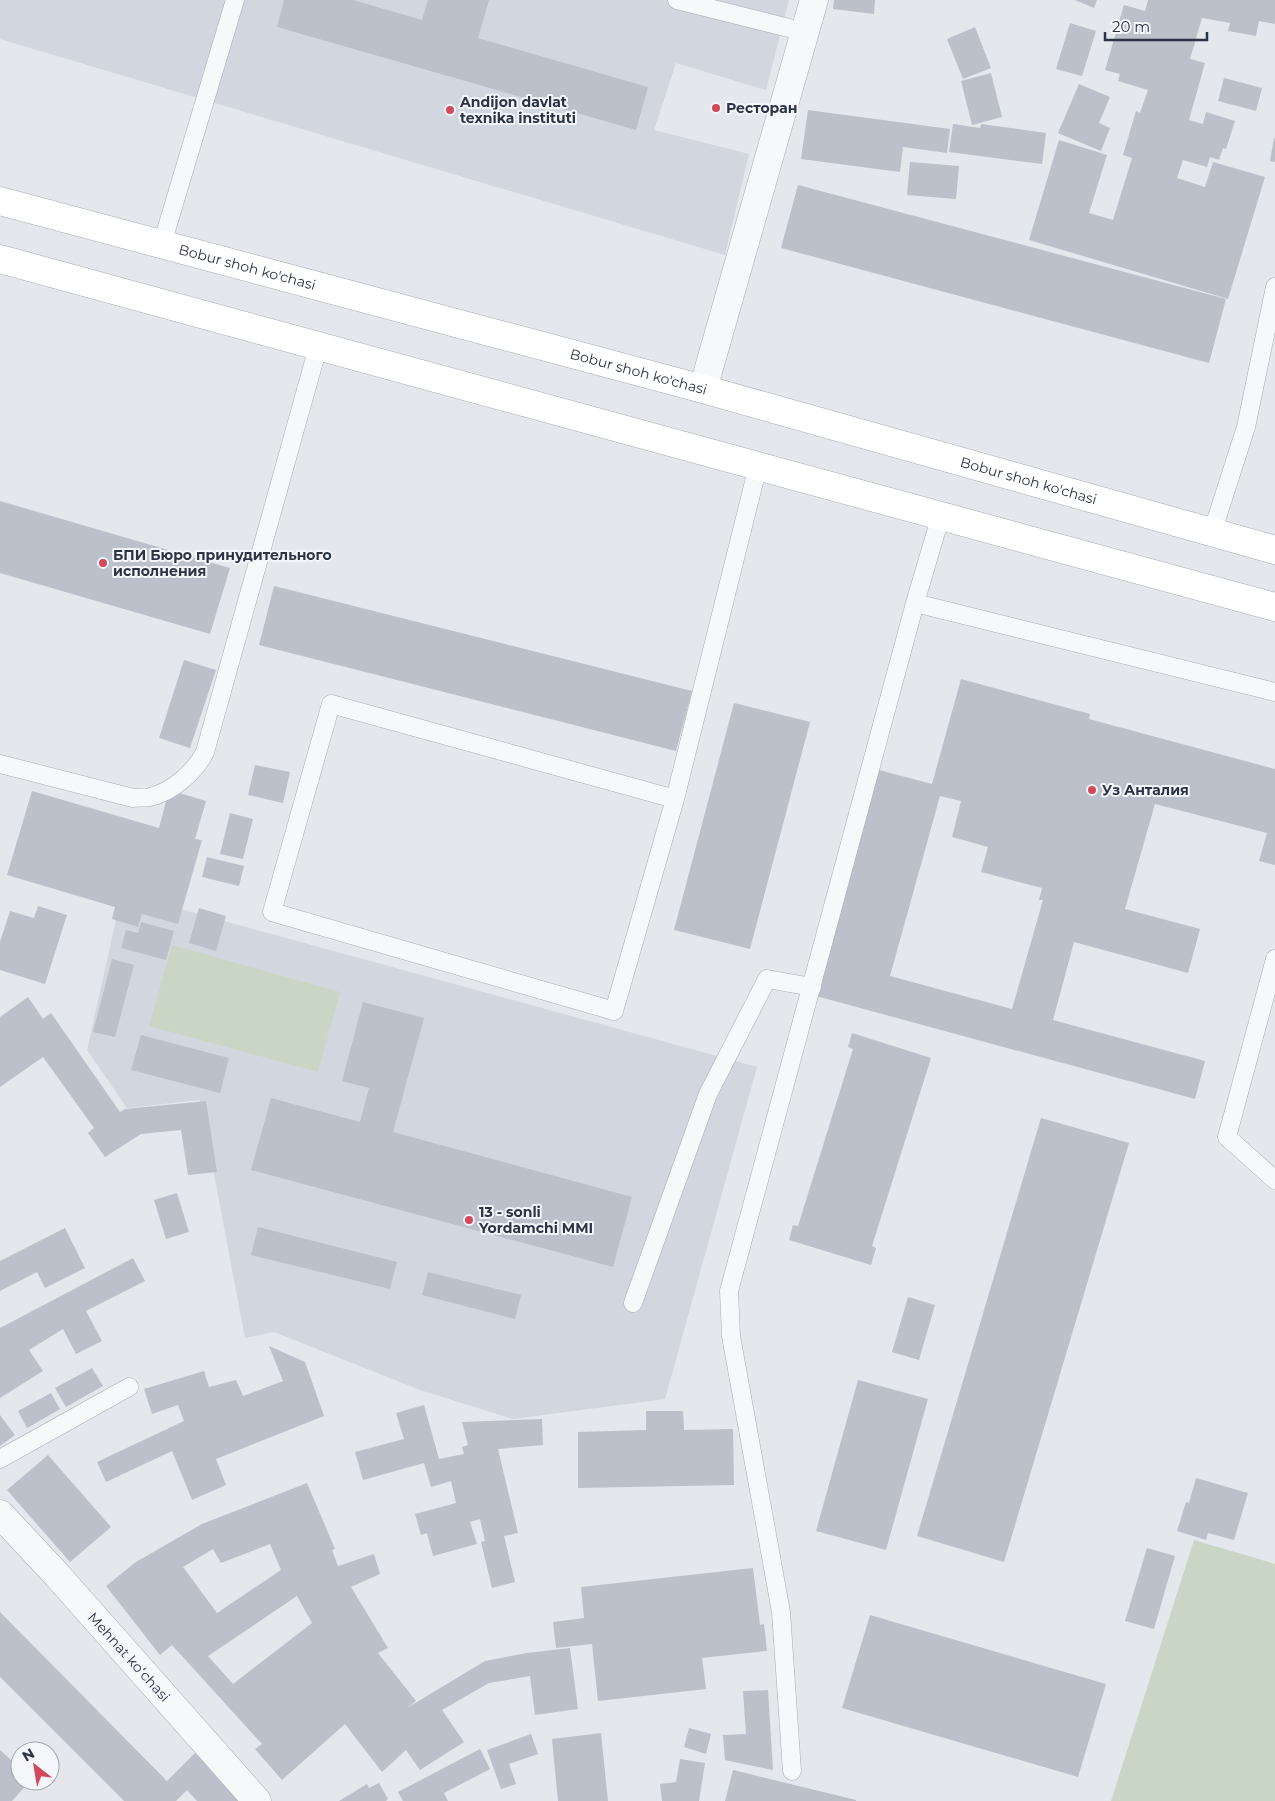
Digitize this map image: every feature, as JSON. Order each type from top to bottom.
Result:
[{"type":"main road","name":"Bobur shoh ko'chasi","points":[[0,201],[703,389],[1275,550]]},
{"type":"main road","points":[[0,259],[1275,607]]},
{"type":"street","points":[[703,389],[814,0]]},
{"type":"street","name":"Mehnat koʻchasi","points":[[0,1514],[64,1583],[257,1801]]},
{"type":"lane","points":[[162,244],[235,0]]},
{"type":"lane","points":[[676,0],[804,32]]},
{"type":"lane","points":[[1212,533],[1246,427],[1275,287]]},
{"type":"lane","points":[[0,764],[133,798],[150,797],[170,788],[199,765],[205,752],[318,347]]},
{"type":"lane","points":[[675,799],[331,704],[272,912],[614,1011],[675,799],[758,466]]},
{"type":"lane","points":[[792,1771],[781,1612],[731,1336],[729,1291],[915,603],[941,515]]},
{"type":"lane","points":[[915,603],[1275,692]]},
{"type":"lane","points":[[1275,959],[1227,1137],[1275,1180]]},
{"type":"lane","points":[[633,1303],[708,1094],[767,979],[812,987]]},
{"type":"lane","points":[[0,1459],[129,1387]]},
{"type":"shaded area","name":"Andijon davlat texnika instituti","points":[[0,0],[789,0],[766,90],[676,63],[654,130],[749,154],[725,255],[0,39]]},
{"type":"shaded area","name":"13 - sonli Yordamchi MMI","points":[[122,893],[757,1067],[665,1399],[513,1419],[420,1390],[274,1332],[245,1338],[200,1100],[127,1108],[87,1050]]},
{"type":"green space","points":[[172,945],[340,992],[318,1072],[149,1026]]},
{"type":"green space","points":[[1194,1540],[1275,1564],[1275,1801],[1111,1801]]},
{"type":"building","points":[[284,0],[353,0],[422,20],[428,0],[489,0],[478,38],[648,87],[636,130],[277,27]]},
{"type":"building","points":[[834,0],[875,0],[874,14],[833,9]]},
{"type":"building","points":[[1075,0],[1097,0],[1094,8]]},
{"type":"building","points":[[1148,0],[1275,0],[1275,24],[1259,21],[1256,36],[1228,31],[1230,23],[1202,18],[1190,59],[1205,63],[1189,120],[1203,124],[1206,112],[1235,121],[1226,149],[1223,148],[1219,160],[1210,157],[1207,167],[1183,160],[1177,178],[1205,187],[1213,162],[1265,177],[1228,299],[1029,240],[1059,140],[1107,155],[1089,213],[1113,220],[1132,158],[1123,155],[1136,111],[1140,113],[1148,90],[1118,81],[1120,74],[1105,70],[1124,5],[1145,11]]},
{"type":"building","points":[[1070,23],[1096,31],[1082,76],[1056,69]]},
{"type":"building","points":[[975,27],[991,68],[963,79],[947,39]]},
{"type":"building","points":[[991,73],[1002,117],[972,125],[961,81]]},
{"type":"building","points":[[1224,78],[1262,88],[1256,111],[1218,101]]},
{"type":"building","points":[[1079,84],[1110,97],[1099,123],[1110,128],[1101,151],[1058,133]]},
{"type":"building","points":[[808,110],[950,129],[947,153],[903,147],[900,172],[801,159]]},
{"type":"building","points":[[953,124],[980,128],[981,124],[1046,133],[1042,164],[949,152]]},
{"type":"building","points":[[1275,139],[1275,162],[1270,161]]},
{"type":"building","points":[[910,162],[959,166],[956,199],[907,195]]},
{"type":"building","points":[[798,185],[1226,299],[1209,363],[781,248]]},
{"type":"building","points":[[0,501],[230,568],[210,634],[0,573]]},
{"type":"building","points":[[274,586],[692,691],[676,751],[259,645]]},
{"type":"building","points":[[184,660],[216,670],[190,748],[159,738]]},
{"type":"building","points":[[961,679],[1090,714],[1089,719],[1275,769],[1275,865],[1259,861],[1267,833],[1155,804],[1125,909],[1200,929],[1188,973],[1074,942],[1053,1020],[1205,1061],[1195,1099],[816,996],[879,770],[932,784]],"holes":[[[940,796],[961,801],[952,837],[988,847],[981,872],[1042,888],[1039,900],[1043,900],[1012,1009],[890,976]]]},
{"type":"building","points":[[734,703],[810,722],[750,949],[674,930]]},
{"type":"building","points":[[255,765],[290,772],[283,803],[248,795]]},
{"type":"building","points":[[169,790],[206,801],[195,839],[202,840],[178,924],[142,914],[138,927],[112,919],[115,907],[7,875],[32,791],[159,828]]},
{"type":"building","points":[[230,813],[253,819],[243,859],[220,854]]},
{"type":"building","points":[[207,857],[244,866],[239,886],[202,877]]},
{"type":"building","points":[[38,906],[67,915],[45,984],[0,970],[0,942],[10,911],[34,918]]},
{"type":"building","points":[[199,908],[226,916],[216,951],[189,943]]},
{"type":"building","points":[[141,922],[174,931],[166,960],[121,948],[126,930],[138,933]]},
{"type":"building","points":[[112,959],[134,965],[115,1037],[93,1032]]},
{"type":"building","points":[[28,997],[43,1019],[51,1013],[120,1112],[125,1109],[206,1101],[217,1172],[188,1175],[181,1130],[141,1134],[105,1157],[88,1133],[94,1128],[43,1057],[0,1087],[0,1017]]},
{"type":"building","points":[[363,1002],[424,1018],[393,1132],[632,1197],[613,1267],[251,1170],[271,1098],[360,1122],[369,1088],[342,1081]]},
{"type":"building","points":[[852,1033],[931,1058],[872,1246],[876,1248],[871,1265],[789,1240],[793,1225],[798,1226],[853,1049],[848,1047]]},
{"type":"building","points":[[141,1035],[229,1058],[220,1093],[131,1070]]},
{"type":"building","points":[[1041,1118],[1129,1143],[1004,1562],[917,1536]]},
{"type":"building","points":[[177,1193],[189,1232],[166,1239],[154,1200]]},
{"type":"building","points":[[258,1227],[397,1262],[390,1289],[251,1255]]},
{"type":"building","points":[[65,1228],[85,1268],[45,1288],[37,1272],[0,1291],[0,1261]]},
{"type":"building","points":[[133,1258],[145,1281],[86,1311],[102,1341],[76,1354],[63,1329],[29,1350],[43,1371],[0,1398],[0,1328]]},
{"type":"building","points":[[428,1272],[521,1295],[515,1319],[422,1295]]},
{"type":"building","points":[[908,1297],[935,1305],[919,1360],[892,1352]]},
{"type":"building","points":[[269,1346],[305,1362],[324,1416],[216,1459],[226,1485],[192,1500],[172,1451],[106,1482],[97,1462],[184,1421],[178,1405],[152,1414],[144,1389],[204,1371],[209,1387],[236,1380],[243,1396],[283,1381]]},
{"type":"building","points":[[92,1368],[103,1386],[66,1407],[55,1388]]},
{"type":"building","points":[[858,1380],[928,1399],[886,1550],[816,1531]]},
{"type":"building","points":[[51,1393],[60,1409],[27,1428],[18,1411]]},
{"type":"building","points":[[424,1405],[439,1459],[464,1454],[462,1447],[468,1445],[462,1422],[542,1419],[543,1445],[498,1449],[518,1533],[504,1536],[515,1582],[492,1588],[481,1542],[485,1541],[480,1519],[470,1522],[477,1544],[433,1556],[427,1533],[421,1535],[415,1514],[456,1503],[451,1481],[431,1487],[424,1463],[363,1480],[355,1452],[404,1439],[396,1413]]},
{"type":"building","points":[[646,1411],[683,1411],[684,1430],[733,1429],[734,1485],[578,1488],[578,1432],[646,1430]]},
{"type":"building","points":[[0,1415],[15,1435],[0,1446]]},
{"type":"building","points":[[48,1455],[111,1527],[70,1562],[7,1490]]},
{"type":"building","points":[[1196,1478],[1248,1493],[1234,1540],[1208,1533],[1206,1540],[1177,1531],[1186,1502],[1189,1503]]},
{"type":"building","points":[[307,1483],[335,1549],[332,1550],[338,1566],[374,1554],[380,1574],[351,1587],[388,1648],[378,1653],[416,1701],[407,1708],[485,1661],[527,1653],[570,1648],[578,1709],[535,1715],[530,1676],[489,1683],[442,1710],[464,1742],[420,1770],[406,1750],[382,1772],[345,1724],[282,1780],[255,1749],[262,1744],[172,1645],[160,1655],[106,1586],[136,1562],[202,1524]],"holes":[[[270,1544],[281,1570],[217,1613],[183,1567],[213,1549],[221,1563]],[[297,1596],[312,1623],[233,1684],[208,1656]]]},
{"type":"building","points":[[1147,1548],[1175,1556],[1154,1629],[1125,1621]]},
{"type":"building","points":[[753,1568],[760,1625],[764,1624],[767,1651],[702,1658],[706,1689],[598,1701],[592,1644],[556,1648],[553,1622],[584,1618],[581,1587]]},
{"type":"building","points":[[0,1612],[167,1781],[196,1752],[244,1801],[197,1801],[187,1790],[176,1801],[124,1801],[0,1677]]},
{"type":"building","points":[[870,1615],[1106,1684],[1078,1777],[842,1708]]},
{"type":"building","points":[[768,1690],[773,1770],[725,1760],[723,1735],[746,1734],[743,1691]]},
{"type":"building","points":[[689,1728],[711,1734],[706,1754],[684,1747]]},
{"type":"building","points":[[601,1733],[608,1801],[558,1801],[552,1739]]},
{"type":"building","points":[[531,1734],[538,1754],[509,1764],[516,1784],[501,1789],[487,1750]]},
{"type":"building","points":[[480,1749],[490,1769],[444,1793],[448,1801],[403,1801],[398,1792]]},
{"type":"building","points":[[0,1750],[10,1759],[10,1791],[21,1791],[12,1801],[0,1801]]},
{"type":"building","points":[[680,1759],[705,1763],[699,1801],[662,1801],[660,1784],[676,1782]]},
{"type":"building","points":[[733,1770],[856,1800],[856,1801],[725,1801]]},
{"type":"building","points":[[379,1783],[388,1799],[386,1801],[339,1801],[367,1784],[369,1788]]},
{"type":"place","name":"Ресторан","points":[[716,108]]},
{"type":"place","name":"Andijon davlat texnika instituti","points":[[450,110]]},
{"type":"place","name":"БПИ Бюро принудительного исполнения","points":[[103,563]]},
{"type":"place","name":"Уз Анталия","points":[[1092,790]]},
{"type":"place","name":"13 - sonli Yordamchi MMI","points":[[469,1220]]}]
